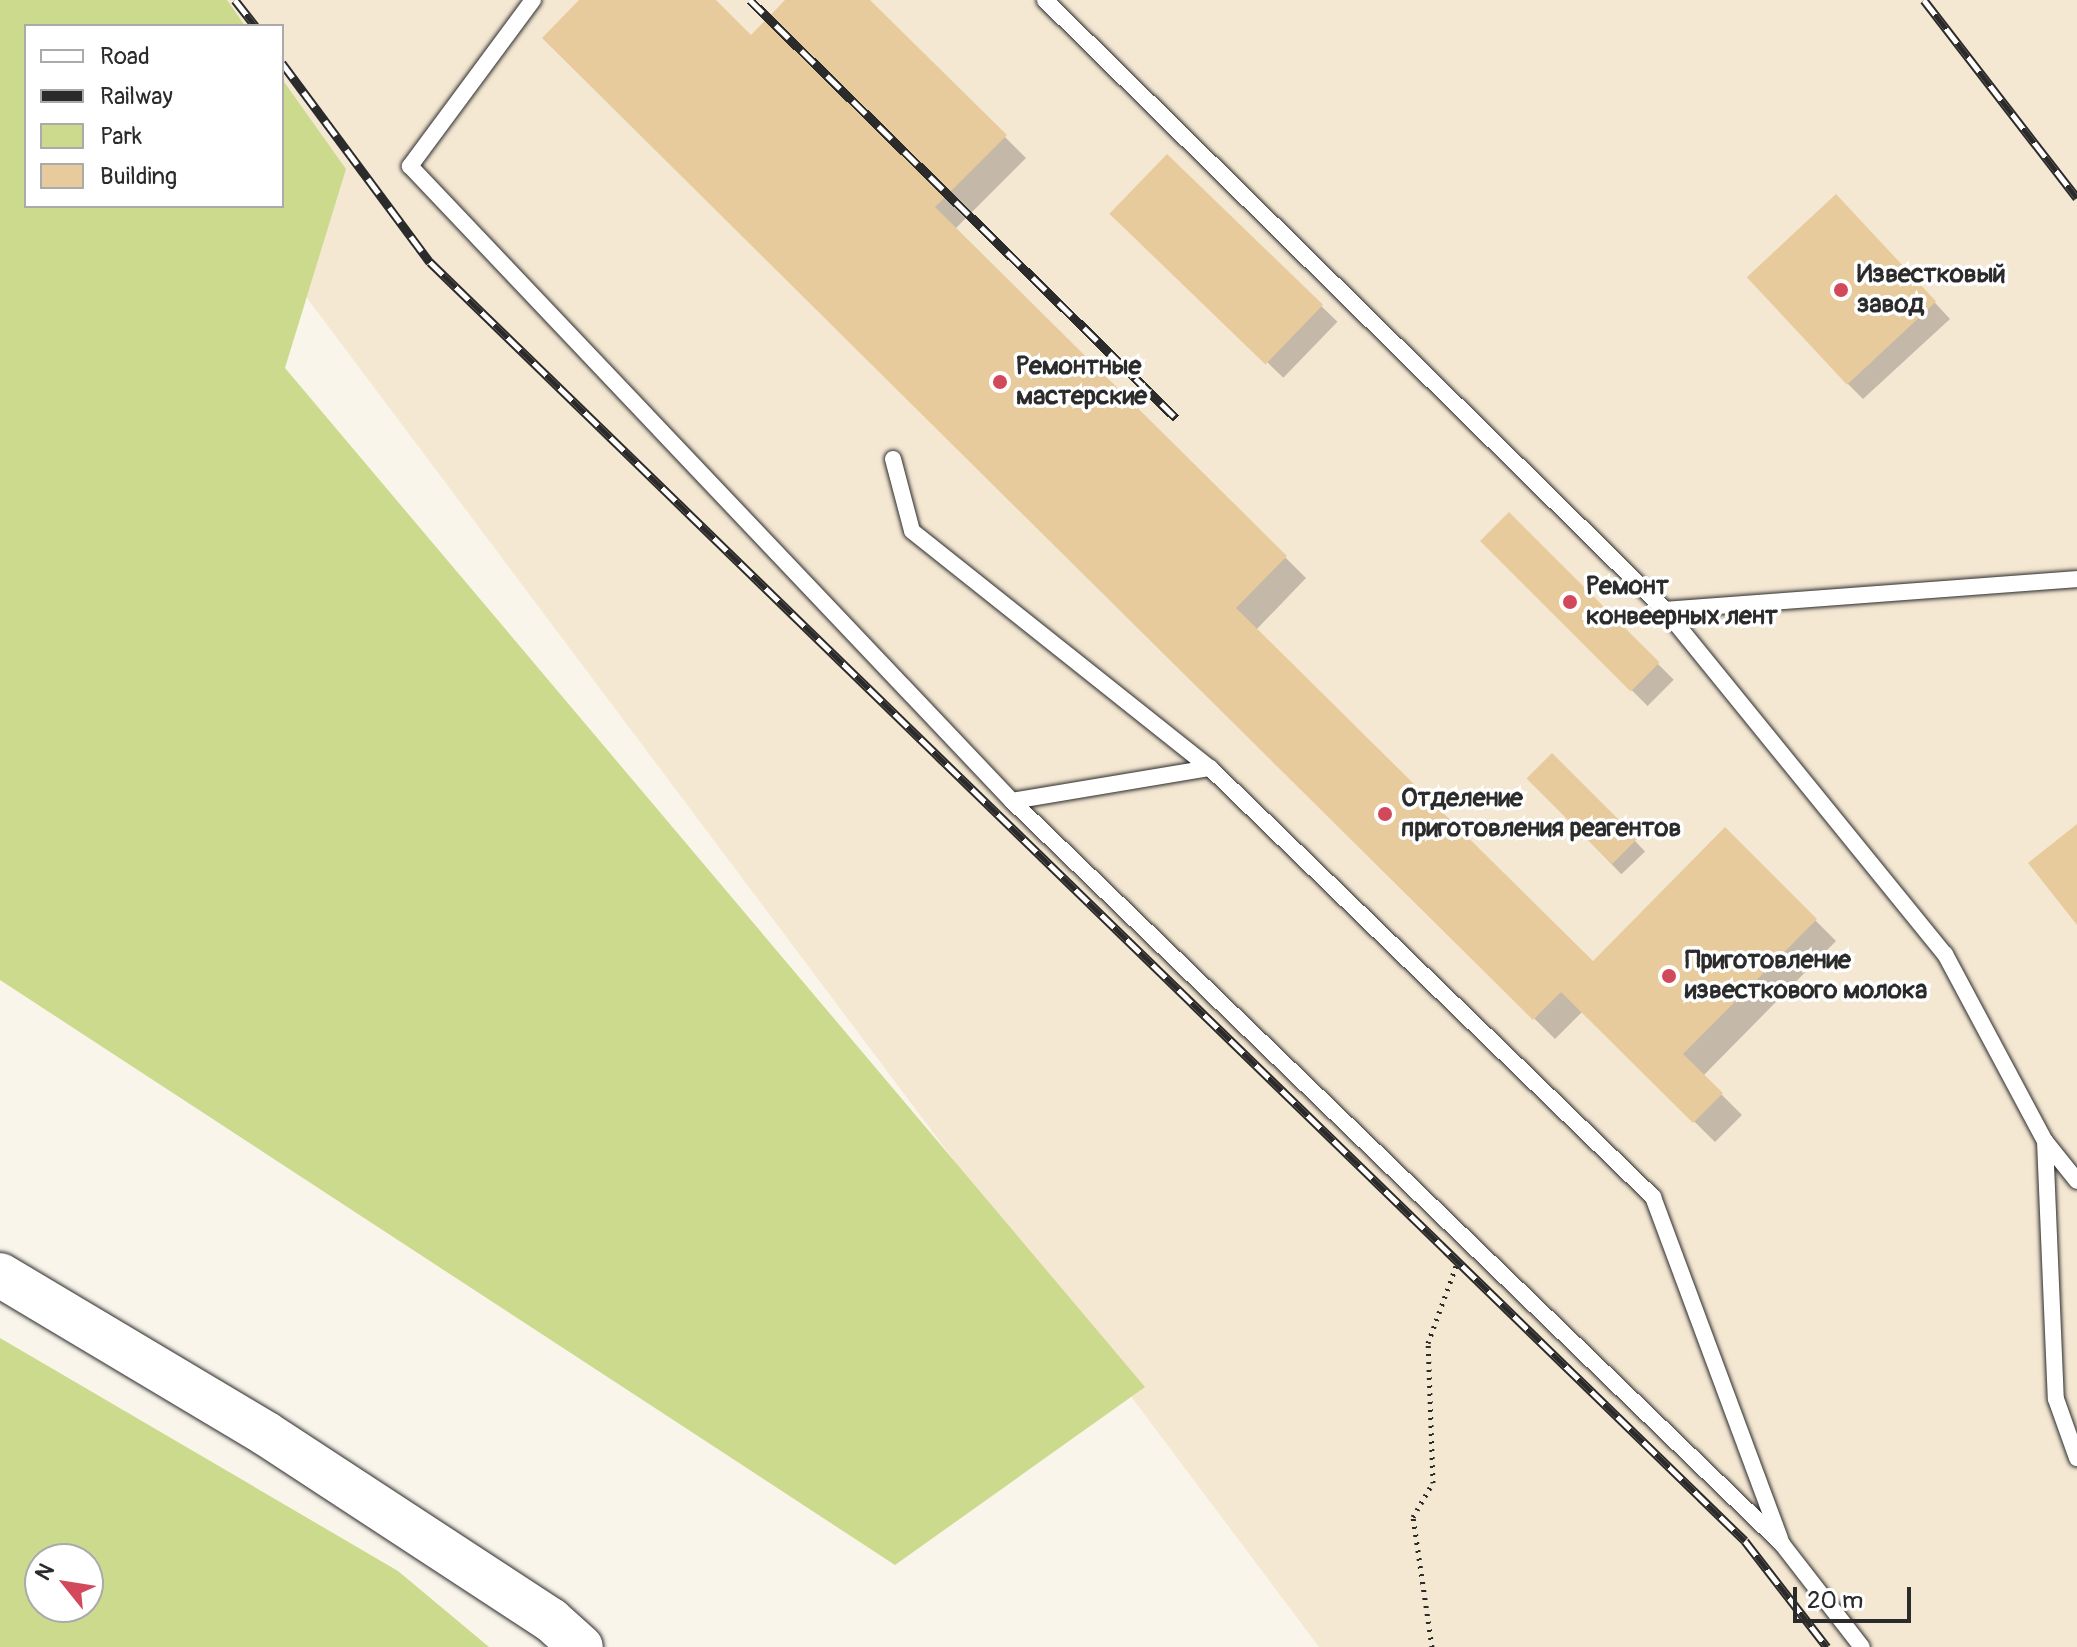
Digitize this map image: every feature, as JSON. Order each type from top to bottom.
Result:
[{"type":"main road","points":[[0,1275],[265,1433],[551,1620],[581,1647]]},
{"type":"lane","points":[[533,0],[410,166],[1012,801],[1782,1544],[1860,1646]]},
{"type":"lane","points":[[1045,0],[1665,610],[1945,954],[2045,1141],[2077,1181]]},
{"type":"lane","points":[[893,459],[912,531],[1210,768],[1653,1197],[1782,1544]]},
{"type":"lane","points":[[1665,610],[2077,579]]},
{"type":"lane","points":[[1012,801],[1210,768]]},
{"type":"lane","points":[[2045,1141],[2056,1399],[2077,1458]]},
{"type":"path","points":[[1432,1647],[1413,1517],[1433,1483],[1428,1343],[1466,1239]]},
{"type":"shaded area","points":[[83,0],[2077,0],[2077,1647],[1319,1647],[240,208],[284,208],[284,24],[101,24]]},
{"type":"green space","points":[[0,0],[227,0],[244,24],[24,24],[24,208],[284,208],[284,82],[346,169],[285,368],[1145,1387],[895,1565],[0,980]]},
{"type":"green space","points":[[0,1338],[398,1571],[489,1647],[0,1647]]},
{"type":"building","name":"Ремонтные мастерские","points":[[579,0],[716,0],[751,35],[785,0],[870,0],[1007,135],[935,207],[1287,556],[1236,608],[1593,961],[1725,827],[1817,919],[1683,1054],[1723,1093],[1693,1123],[1561,992],[1533,1020],[542,38]]},
{"type":"building","points":[[1167,154],[1323,305],[1265,364],[1109,214]]},
{"type":"building","name":"Известковый завод","points":[[1836,194],[1936,302],[1847,385],[1747,277]]},
{"type":"building","name":"Ремонт конвеерных лент","points":[[1509,512],[1660,663],[1631,692],[1480,541]]},
{"type":"building","points":[[1552,753],[1638,839],[1612,864],[1527,778]]},
{"type":"building","points":[[2077,824],[2077,925],[2028,863]]},
{"type":"railway","points":[[235,0],[253,24]]},
{"type":"railway","points":[[750,0],[1176,418]]},
{"type":"railway","points":[[1924,0],[2077,198]]},
{"type":"railway","points":[[284,66],[430,262],[1745,1541],[1827,1647]]},
{"type":"place","name":"Известковый завод","points":[[1841,290]]},
{"type":"place","name":"Ремонтные мастерские","points":[[1000,382]]},
{"type":"place","name":"Ремонт конвеерных лент","points":[[1570,602]]},
{"type":"place","name":"Отделение приготовления реагентов","points":[[1385,814]]},
{"type":"place","name":"Приготовление известкового молока","points":[[1669,976]]}]
